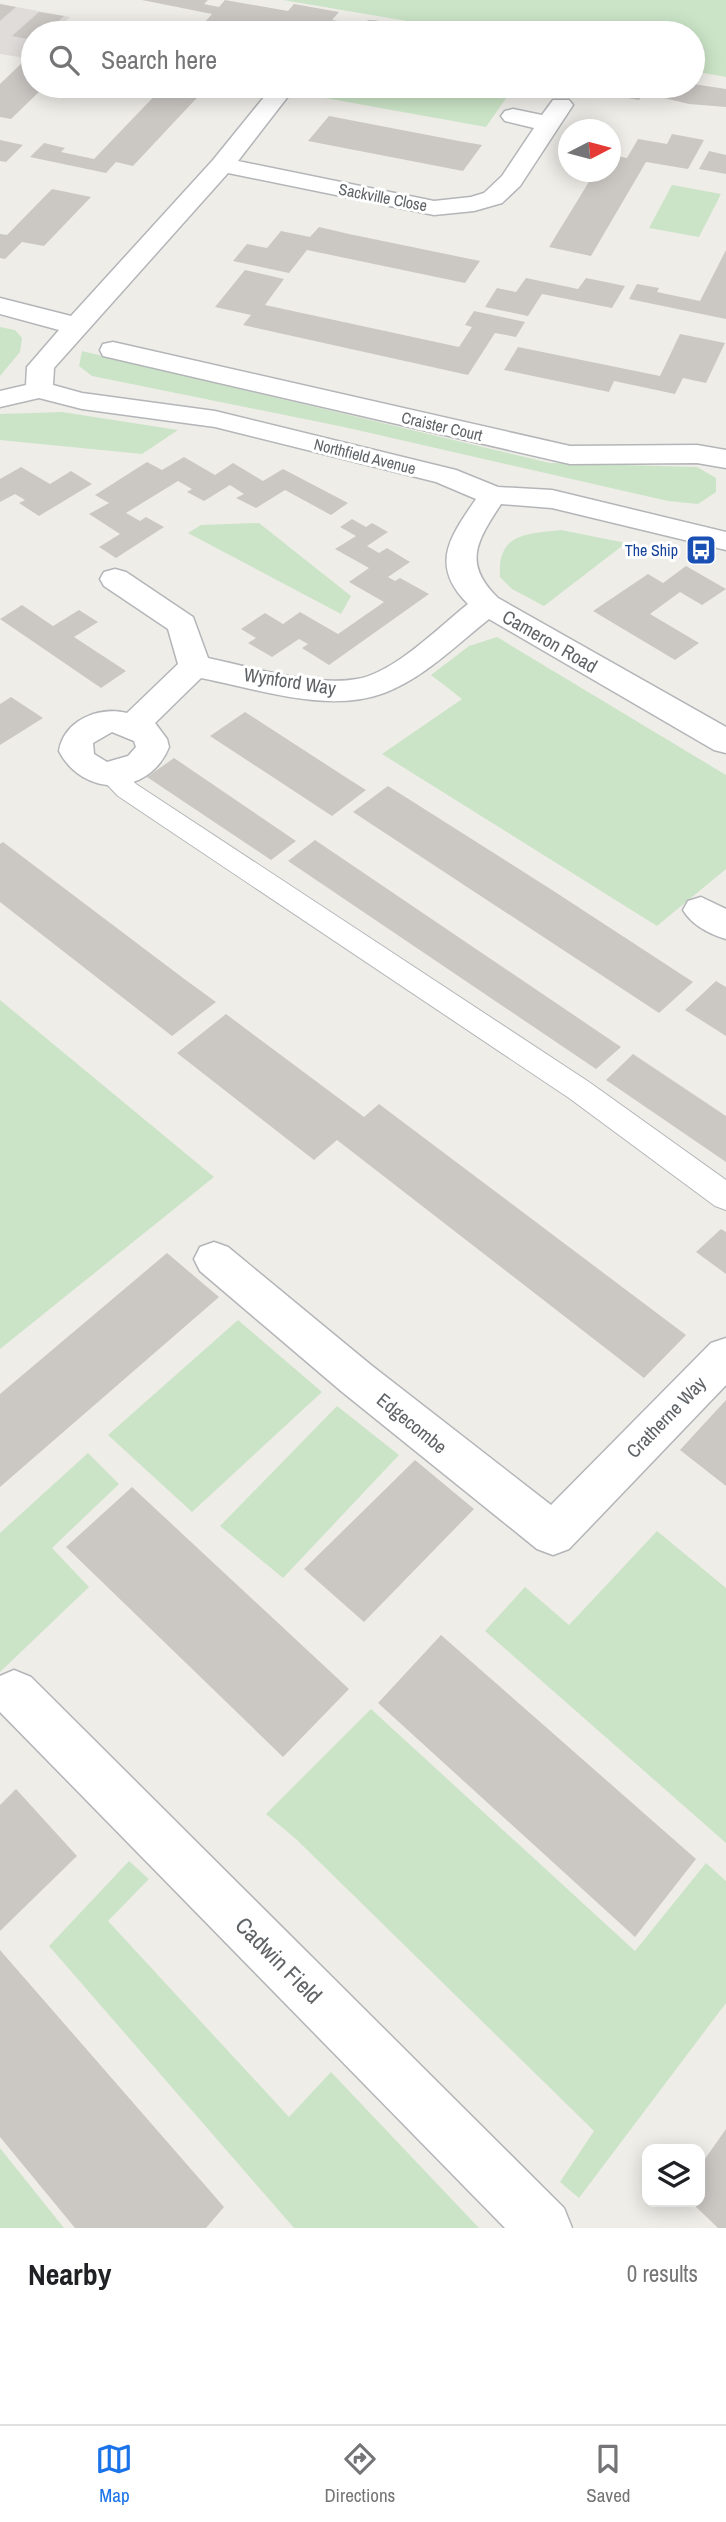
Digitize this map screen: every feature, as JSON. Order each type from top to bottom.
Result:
[{"type":"street","points":[[39,390],[41,367],[222,165],[275,98]]},
{"type":"street","name":"Sackville Close","points":[[222,165],[386,192],[434,208],[465,206],[493,198],[511,181],[555,115],[513,117]]},
{"type":"street","points":[[0,306],[77,326]]},
{"type":"street","points":[[162,362],[180,336]]},
{"type":"street","name":"Craister Court","points":[[113,350],[570,455],[698,454],[726,459]]},
{"type":"street","name":"Northfield Avenue","points":[[0,399],[39,390],[82,401],[215,419],[446,475],[493,495],[552,499],[726,541]]},
{"type":"street","name":"Cameron Road","points":[[493,495],[460,548],[459,568],[468,590],[487,606],[726,743]]},
{"type":"street","points":[[115,579],[182,624],[194,666],[135,724]]},
{"type":"street","name":"Wynford Way","points":[[194,666],[326,689],[358,690],[394,675],[487,606]]},
{"type":"street","points":[[123,721],[135,724],[148,735],[151,743],[150,752],[134,768],[110,774],[97,772],[80,763],[74,745],[78,736],[97,723],[123,721]]},
{"type":"street","name":"Edgecombe","points":[[214,1259],[356,1378],[553,1534],[606,1479]]},
{"type":"street","name":"Cratherne Way","points":[[606,1479],[726,1356]]},
{"type":"street","name":"Cadwin Field","points":[[13,1693],[544,2228]]},
{"type":"lane","points":[[110,774],[127,790],[579,1090],[726,1197]]},
{"type":"shaded area","points":[[0,4],[70,17],[66,21],[21,21],[21,57],[0,54]]},
{"type":"green space","points":[[283,0],[726,0],[726,77],[705,73],[705,21],[407,21]]},
{"type":"green space","points":[[325,98],[506,98],[486,127]]},
{"type":"green space","points":[[672,185],[721,194],[699,237],[649,228]]},
{"type":"green space","points":[[0,327],[15,330],[22,338],[20,352],[0,376]]},
{"type":"green space","points":[[82,351],[550,463],[697,467],[716,478],[716,492],[698,504],[668,501],[344,427],[92,376],[79,366]]},
{"type":"green space","points":[[62,412],[178,430],[142,454],[0,440],[0,414]]},
{"type":"green space","points":[[259,523],[351,596],[341,614],[188,533],[201,525]]},
{"type":"green space","points":[[561,530],[626,543],[544,606],[512,589],[500,577],[500,563],[503,552],[516,538]]},
{"type":"green space","points":[[497,637],[726,775],[726,869],[657,926],[382,754],[462,699],[431,675],[469,646]]},
{"type":"green space","points":[[0,1000],[214,1177],[0,1349]]},
{"type":"green space","points":[[238,1320],[322,1392],[192,1512],[108,1435]]},
{"type":"green space","points":[[337,1406],[399,1455],[283,1578],[220,1526]]},
{"type":"green space","points":[[88,1453],[119,1484],[52,1548],[89,1587],[0,1672],[0,1533]]},
{"type":"green space","points":[[657,1531],[726,1588],[726,1843],[485,1631],[525,1587],[569,1625]]},
{"type":"green space","points":[[371,1709],[635,1951],[706,1863],[726,1881],[726,2003],[579,2198],[560,2182],[594,2131],[296,1839],[266,1814]]},
{"type":"green space","points":[[129,1861],[149,1879],[108,1921],[289,2117],[331,2072],[479,2228],[294,2228],[49,1946]]},
{"type":"green space","points":[[0,2148],[64,2228],[0,2228]]},
{"type":"building","points":[[142,0],[208,0],[204,4],[219,7],[225,0],[288,11],[294,4],[339,12],[332,20],[338,21],[206,21],[212,14]]},
{"type":"building","points":[[0,4],[16,7],[0,21]]},
{"type":"building","points":[[39,12],[64,16],[59,21],[29,21]]},
{"type":"building","points":[[21,28],[21,38],[12,36]]},
{"type":"building","points":[[21,64],[21,98],[33,98],[11,119],[0,117],[0,84]]},
{"type":"building","points":[[705,86],[726,89],[726,107],[689,104],[664,98],[705,98]]},
{"type":"building","points":[[152,98],[197,98],[133,166],[116,162],[106,173],[30,157],[44,143],[65,148],[61,152],[94,159]]},
{"type":"building","points":[[329,116],[482,145],[463,171],[308,141]]},
{"type":"building","points":[[672,134],[704,140],[688,169],[646,162],[591,256],[549,247],[589,182],[621,182],[621,157],[627,158],[638,139],[667,144]]},
{"type":"building","points":[[0,140],[23,145],[6,162],[0,161]]},
{"type":"building","points":[[709,151],[726,155],[726,174],[699,169]]},
{"type":"building","points":[[52,189],[91,197],[44,246],[22,242],[5,259],[0,258],[0,234],[7,235]]},
{"type":"building","points":[[319,227],[480,261],[465,283],[307,250],[289,273],[233,261],[247,244],[267,248],[281,231],[310,237]]},
{"type":"building","points":[[726,250],[726,319],[629,299],[637,284],[659,288],[657,292],[700,301]]},
{"type":"building","points":[[245,270],[284,279],[265,305],[459,347],[472,327],[465,325],[474,311],[525,322],[516,337],[495,333],[468,375],[243,325],[251,315],[215,307]]},
{"type":"building","points":[[526,278],[578,289],[586,278],[625,286],[612,308],[542,294],[528,316],[485,307],[497,288],[516,292]]},
{"type":"building","points":[[680,334],[725,343],[706,383],[683,378],[675,394],[614,381],[609,392],[504,370],[518,347],[660,376]]},
{"type":"building","points":[[184,457],[215,475],[233,463],[263,481],[283,469],[348,503],[331,515],[285,490],[256,508],[236,498],[244,494],[230,485],[204,501],[187,492],[192,489],[178,481],[126,513],[140,521],[146,517],[164,527],[116,558],[99,547],[120,534],[89,514],[109,503],[95,495],[147,462],[162,470]]},
{"type":"building","points":[[21,467],[50,484],[71,471],[92,484],[39,516],[19,503],[25,500],[15,494],[0,502],[0,479]]},
{"type":"building","points":[[352,519],[366,527],[372,523],[388,532],[367,546],[379,553],[387,548],[410,562],[388,577],[395,581],[400,578],[429,594],[329,665],[302,648],[308,644],[299,639],[272,657],[248,643],[256,638],[241,629],[265,613],[283,624],[300,612],[338,634],[384,602],[349,582],[369,568],[335,549],[356,536],[340,527]]},
{"type":"building","points":[[686,566],[726,589],[702,605],[680,592],[650,614],[699,643],[675,660],[593,611],[648,574],[663,583]]},
{"type":"building","points":[[22,605],[53,626],[79,610],[98,622],[74,637],[126,671],[101,688],[0,619]]},
{"type":"building","points":[[11,697],[43,718],[0,745],[0,704]]},
{"type":"building","points":[[245,712],[366,790],[332,816],[210,736]]},
{"type":"building","points":[[174,758],[296,841],[271,860],[147,777]]},
{"type":"building","points":[[388,786],[693,982],[659,1013],[353,812]]},
{"type":"building","points":[[315,840],[621,1047],[596,1069],[288,861]]},
{"type":"building","points":[[3,842],[216,1002],[172,1036],[0,902],[0,844]]},
{"type":"building","points":[[716,981],[726,987],[726,1036],[685,1010]]},
{"type":"building","points":[[226,1014],[364,1117],[379,1104],[686,1335],[644,1378],[337,1140],[314,1160],[177,1053]]},
{"type":"building","points":[[633,1054],[726,1116],[726,1162],[606,1080]]},
{"type":"building","points":[[721,1229],[726,1232],[726,1274],[696,1252]]},
{"type":"building","points":[[167,1253],[219,1297],[0,1487],[0,1394]]},
{"type":"building","points":[[726,1400],[726,1486],[680,1450]]},
{"type":"building","points":[[415,1460],[474,1509],[364,1622],[304,1569]]},
{"type":"building","points":[[132,1487],[349,1689],[283,1757],[66,1547]]},
{"type":"building","points":[[441,1635],[696,1859],[635,1937],[378,1703]]},
{"type":"building","points":[[16,1789],[77,1856],[0,1931],[0,1805]]},
{"type":"building","points":[[0,1950],[224,2207],[206,2228],[75,2228],[0,2137]]},
{"type":"building","points":[[726,2129],[726,2228],[718,2228],[696,2207],[705,2207],[705,2159]]},
{"type":"place","name":"The Ship","points":[[701,550]]}]
